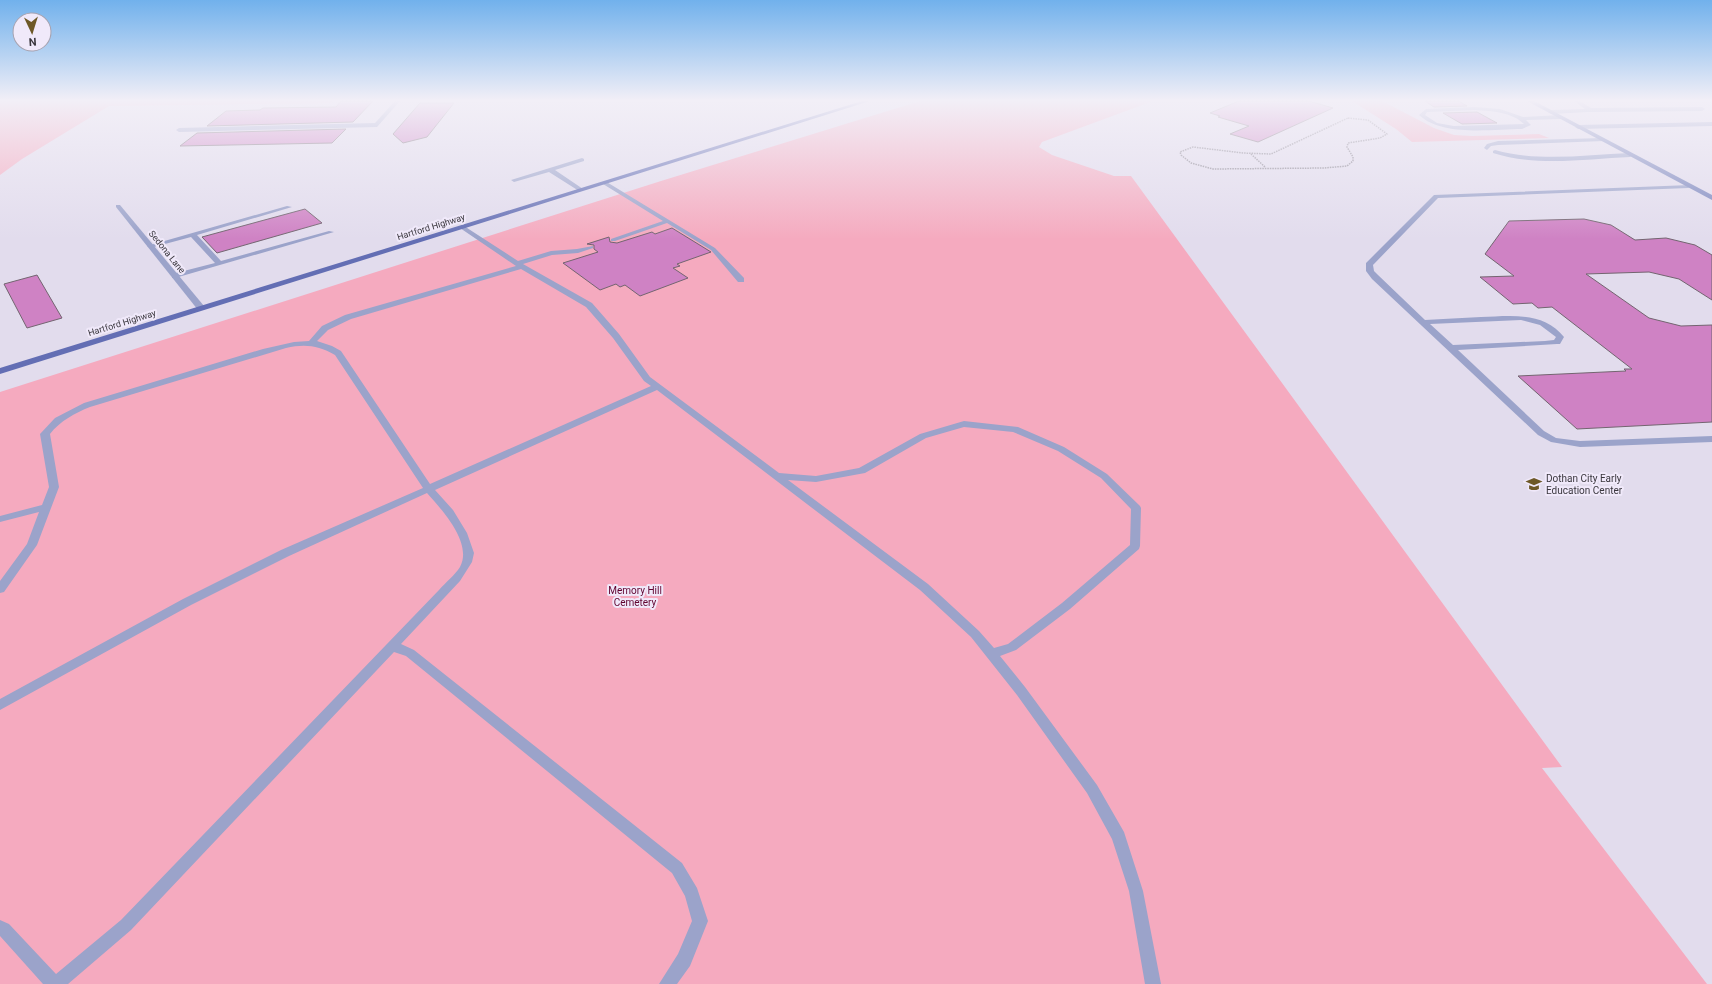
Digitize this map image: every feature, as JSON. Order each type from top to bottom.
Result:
[{"type":"main road","name":"Hartford Highway","points":[[0,371],[721,147]]},
{"type":"main road","points":[[1615,147],[1712,198]]},
{"type":"street","points":[[1494,152],[1506,156],[1524,158],[1630,155]]},
{"type":"street","points":[[514,180],[582,160]]},
{"type":"street","points":[[550,170],[581,190]]},
{"type":"street","points":[[605,183],[713,249],[741,280]]},
{"type":"street","points":[[1688,186],[1436,196],[1369,265],[1370,271],[1375,277],[1450,348],[1541,433],[1554,440],[1580,444],[1609,444],[1712,439]]},
{"type":"street","name":"Sedona Lane","points":[[118,206],[201,308]]},
{"type":"street","points":[[150,246],[289,207]]},
{"type":"street","points":[[613,240],[668,221]]},
{"type":"street","points":[[462,227],[520,266],[589,305],[616,336],[647,379],[924,587],[975,634],[1022,691],[1092,789],[1119,836],[1136,891],[1153,984]]},
{"type":"street","points":[[175,276],[331,232]]},
{"type":"street","points":[[192,234],[220,264]]},
{"type":"street","points":[[312,342],[325,328],[348,317],[520,266],[552,253],[578,251],[591,247]]},
{"type":"street","points":[[1423,322],[1521,318],[1534,320],[1546,325],[1560,337],[1557,342],[1450,348]]},
{"type":"street","points":[[0,589],[32,545],[54,487],[45,434],[52,424],[67,414],[87,405],[266,351],[289,345],[312,342],[328,346],[338,353],[428,488],[444,506],[464,535],[468,548],[467,562],[457,578],[393,646],[126,925],[56,984],[4,929],[0,928]]},
{"type":"street","points":[[0,705],[187,602],[285,553],[657,387]]},
{"type":"street","points":[[776,476],[816,479],[862,471],[923,436],[964,424],[1015,429],[1061,449],[1104,476],[1136,508],[1135,546],[1066,606],[1012,647],[991,654]]},
{"type":"street","points":[[0,519],[46,507]]},
{"type":"street","points":[[393,646],[410,653],[677,868],[692,892],[700,921],[684,960],[667,984]]},
{"type":"path","points":[[1284,147],[1274,153],[1251,154],[1193,147],[1184,149],[1180,152],[1181,155],[1192,163],[1207,168],[1234,170],[1265,167],[1324,168],[1347,166],[1353,161],[1353,157],[1347,147]]},
{"type":"path","points":[[1251,154],[1265,167]]},
{"type":"green space","points":[[0,147],[42,147],[22,159],[0,175]]},
{"type":"green space","name":"Memory Hill Cemetery","points":[[771,147],[1039,147],[1052,155],[1114,176],[1131,176],[1562,767],[1542,768],[1707,984],[0,984],[0,392]]},
{"type":"building","points":[[305,209],[322,223],[217,253],[202,237]]},
{"type":"building","points":[[1584,219],[1611,225],[1635,240],[1666,238],[1695,245],[1712,255],[1712,300],[1679,279],[1649,272],[1586,274],[1649,318],[1681,326],[1712,325],[1712,422],[1577,429],[1518,376],[1626,371],[1624,369],[1632,369],[1552,307],[1538,308],[1532,303],[1513,304],[1480,277],[1514,276],[1485,254],[1509,221]]},
{"type":"building","points":[[672,228],[711,252],[677,264],[680,266],[673,268],[688,278],[640,296],[625,285],[620,287],[616,284],[600,290],[563,263],[598,252],[594,249],[594,245],[587,244],[609,237],[610,242],[617,243],[652,232],[655,234]]},
{"type":"building","points":[[37,275],[62,318],[27,328],[4,284]]},
{"type":"place","name":"Dothan City Early Education Center","points":[[1534,484]]}]
